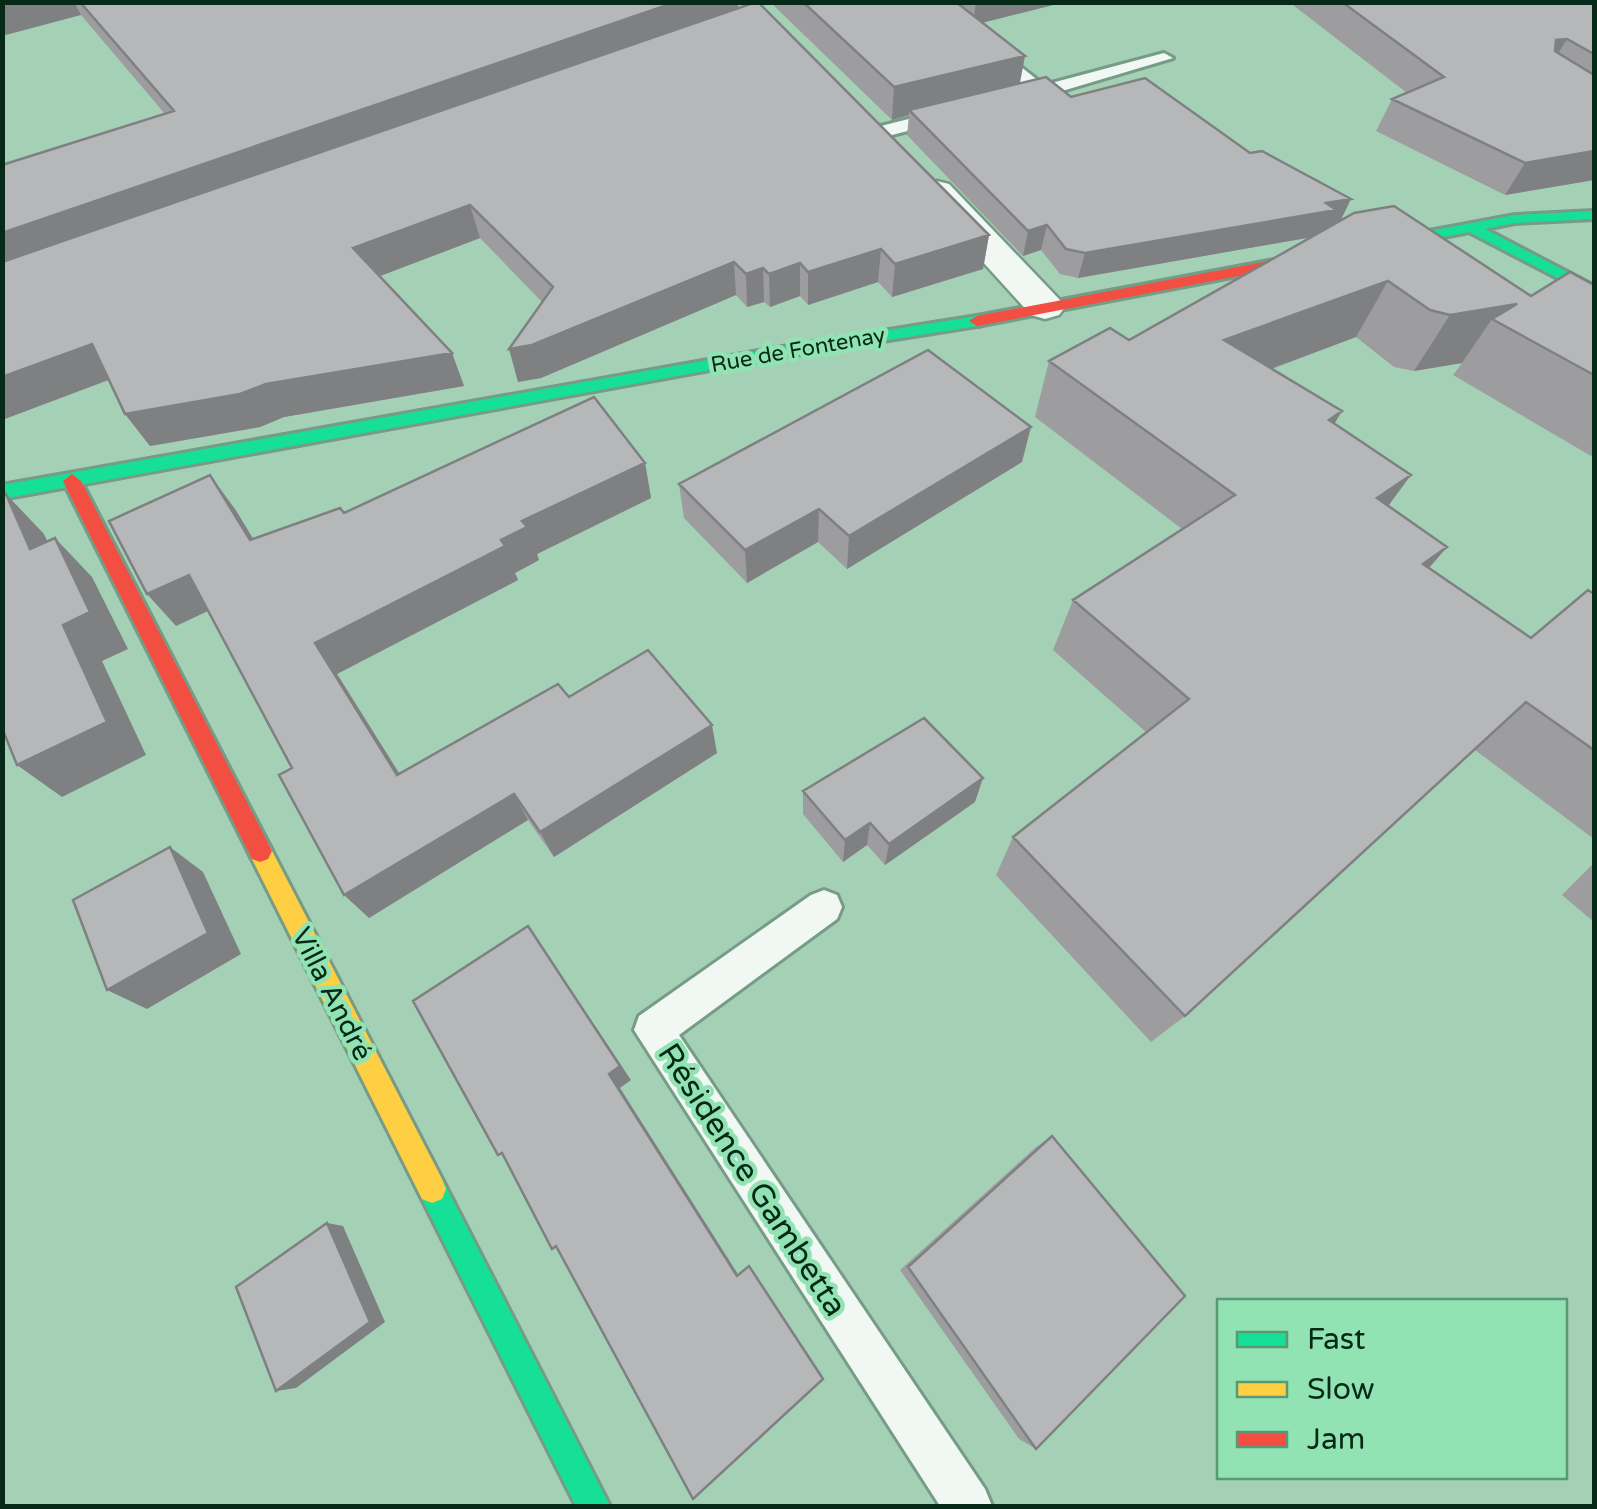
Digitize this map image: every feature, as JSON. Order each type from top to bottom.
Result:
[{"type":"street","points":[[852,105],[1045,306]]},
{"type":"street","name":"Rue de Fontenay","points":[[2,492],[1516,219],[1594,215]]},
{"type":"street","points":[[1472,228],[1594,292]]},
{"type":"street","name":"Villa André","points":[[72,482],[592,1506]]},
{"type":"lane","points":[[926,2],[1041,92]]},
{"type":"lane","points":[[880,132],[1164,58]]},
{"type":"lane","name":"Résidence Gambetta","points":[[824,907],[653,1030],[968,1506]]},
{"type":"building","points":[[80,2],[676,2],[2,233],[2,165],[174,111]]},
{"type":"building","points":[[758,2],[989,235],[895,264],[881,249],[808,272],[800,263],[769,274],[763,268],[746,274],[734,262],[532,345],[509,349],[553,287],[470,205],[353,248],[452,353],[266,384],[240,394],[125,414],[92,344],[2,377],[2,262]]},
{"type":"building","points":[[803,2],[956,2],[1025,56],[894,87]]},
{"type":"building","points":[[1342,2],[1594,2],[1594,54],[1567,39],[1556,40],[1555,51],[1594,75],[1594,151],[1525,163],[1392,99],[1444,77]]},
{"type":"building","points":[[1046,77],[1071,97],[1145,78],[1250,153],[1262,151],[1351,199],[1326,203],[1336,210],[1085,253],[1066,249],[1047,225],[1028,231],[909,110]]},
{"type":"building","points":[[1394,206],[1531,296],[1570,272],[1594,285],[1594,375],[1492,319],[1517,304],[1450,315],[1430,310],[1388,281],[1224,340],[1342,411],[1329,420],[1411,475],[1377,498],[1447,547],[1423,564],[1531,638],[1588,590],[1594,594],[1594,750],[1526,702],[1185,1016],[1013,837],[1189,699],[1073,600],[1235,495],[1049,361],[1110,328],[1129,340],[1354,213]]},
{"type":"building","points":[[928,350],[1031,427],[849,536],[819,509],[745,550],[679,484]]},
{"type":"building","points":[[594,397],[645,463],[522,521],[527,527],[501,540],[505,546],[315,643],[397,775],[558,684],[569,697],[648,650],[712,725],[540,832],[514,794],[344,895],[279,775],[292,768],[189,575],[147,594],[109,521],[210,475],[250,540],[340,508],[344,513]]},
{"type":"building","points":[[6,494],[30,549],[55,538],[90,612],[63,625],[107,722],[17,765],[2,728],[2,496]]},
{"type":"building","points":[[924,718],[983,778],[889,844],[870,823],[845,840],[803,791]]},
{"type":"building","points":[[170,847],[208,933],[107,990],[73,900]]},
{"type":"building","points":[[528,926],[620,1066],[609,1074],[737,1276],[749,1266],[823,1379],[693,1499],[556,1246],[552,1249],[502,1153],[498,1155],[413,1001]]},
{"type":"building","points":[[1052,1136],[1185,1296],[1036,1449],[908,1267]]},
{"type":"building","points":[[327,1223],[370,1322],[276,1391],[236,1287]]},
{"type":"traffic: fast","points":[[1290,262],[1515,219],[1594,215]]},
{"type":"traffic: fast","points":[[1472,228],[1594,292]]},
{"type":"traffic: fast","points":[[2,492],[776,353],[977,321]]},
{"type":"traffic: fast","points":[[432,1189],[593,1506]]},
{"type":"traffic: slow","points":[[260,851],[432,1189]]},
{"type":"traffic: jam","points":[[977,321],[1290,262]]},
{"type":"traffic: jam","points":[[72,481],[260,851]]}]
